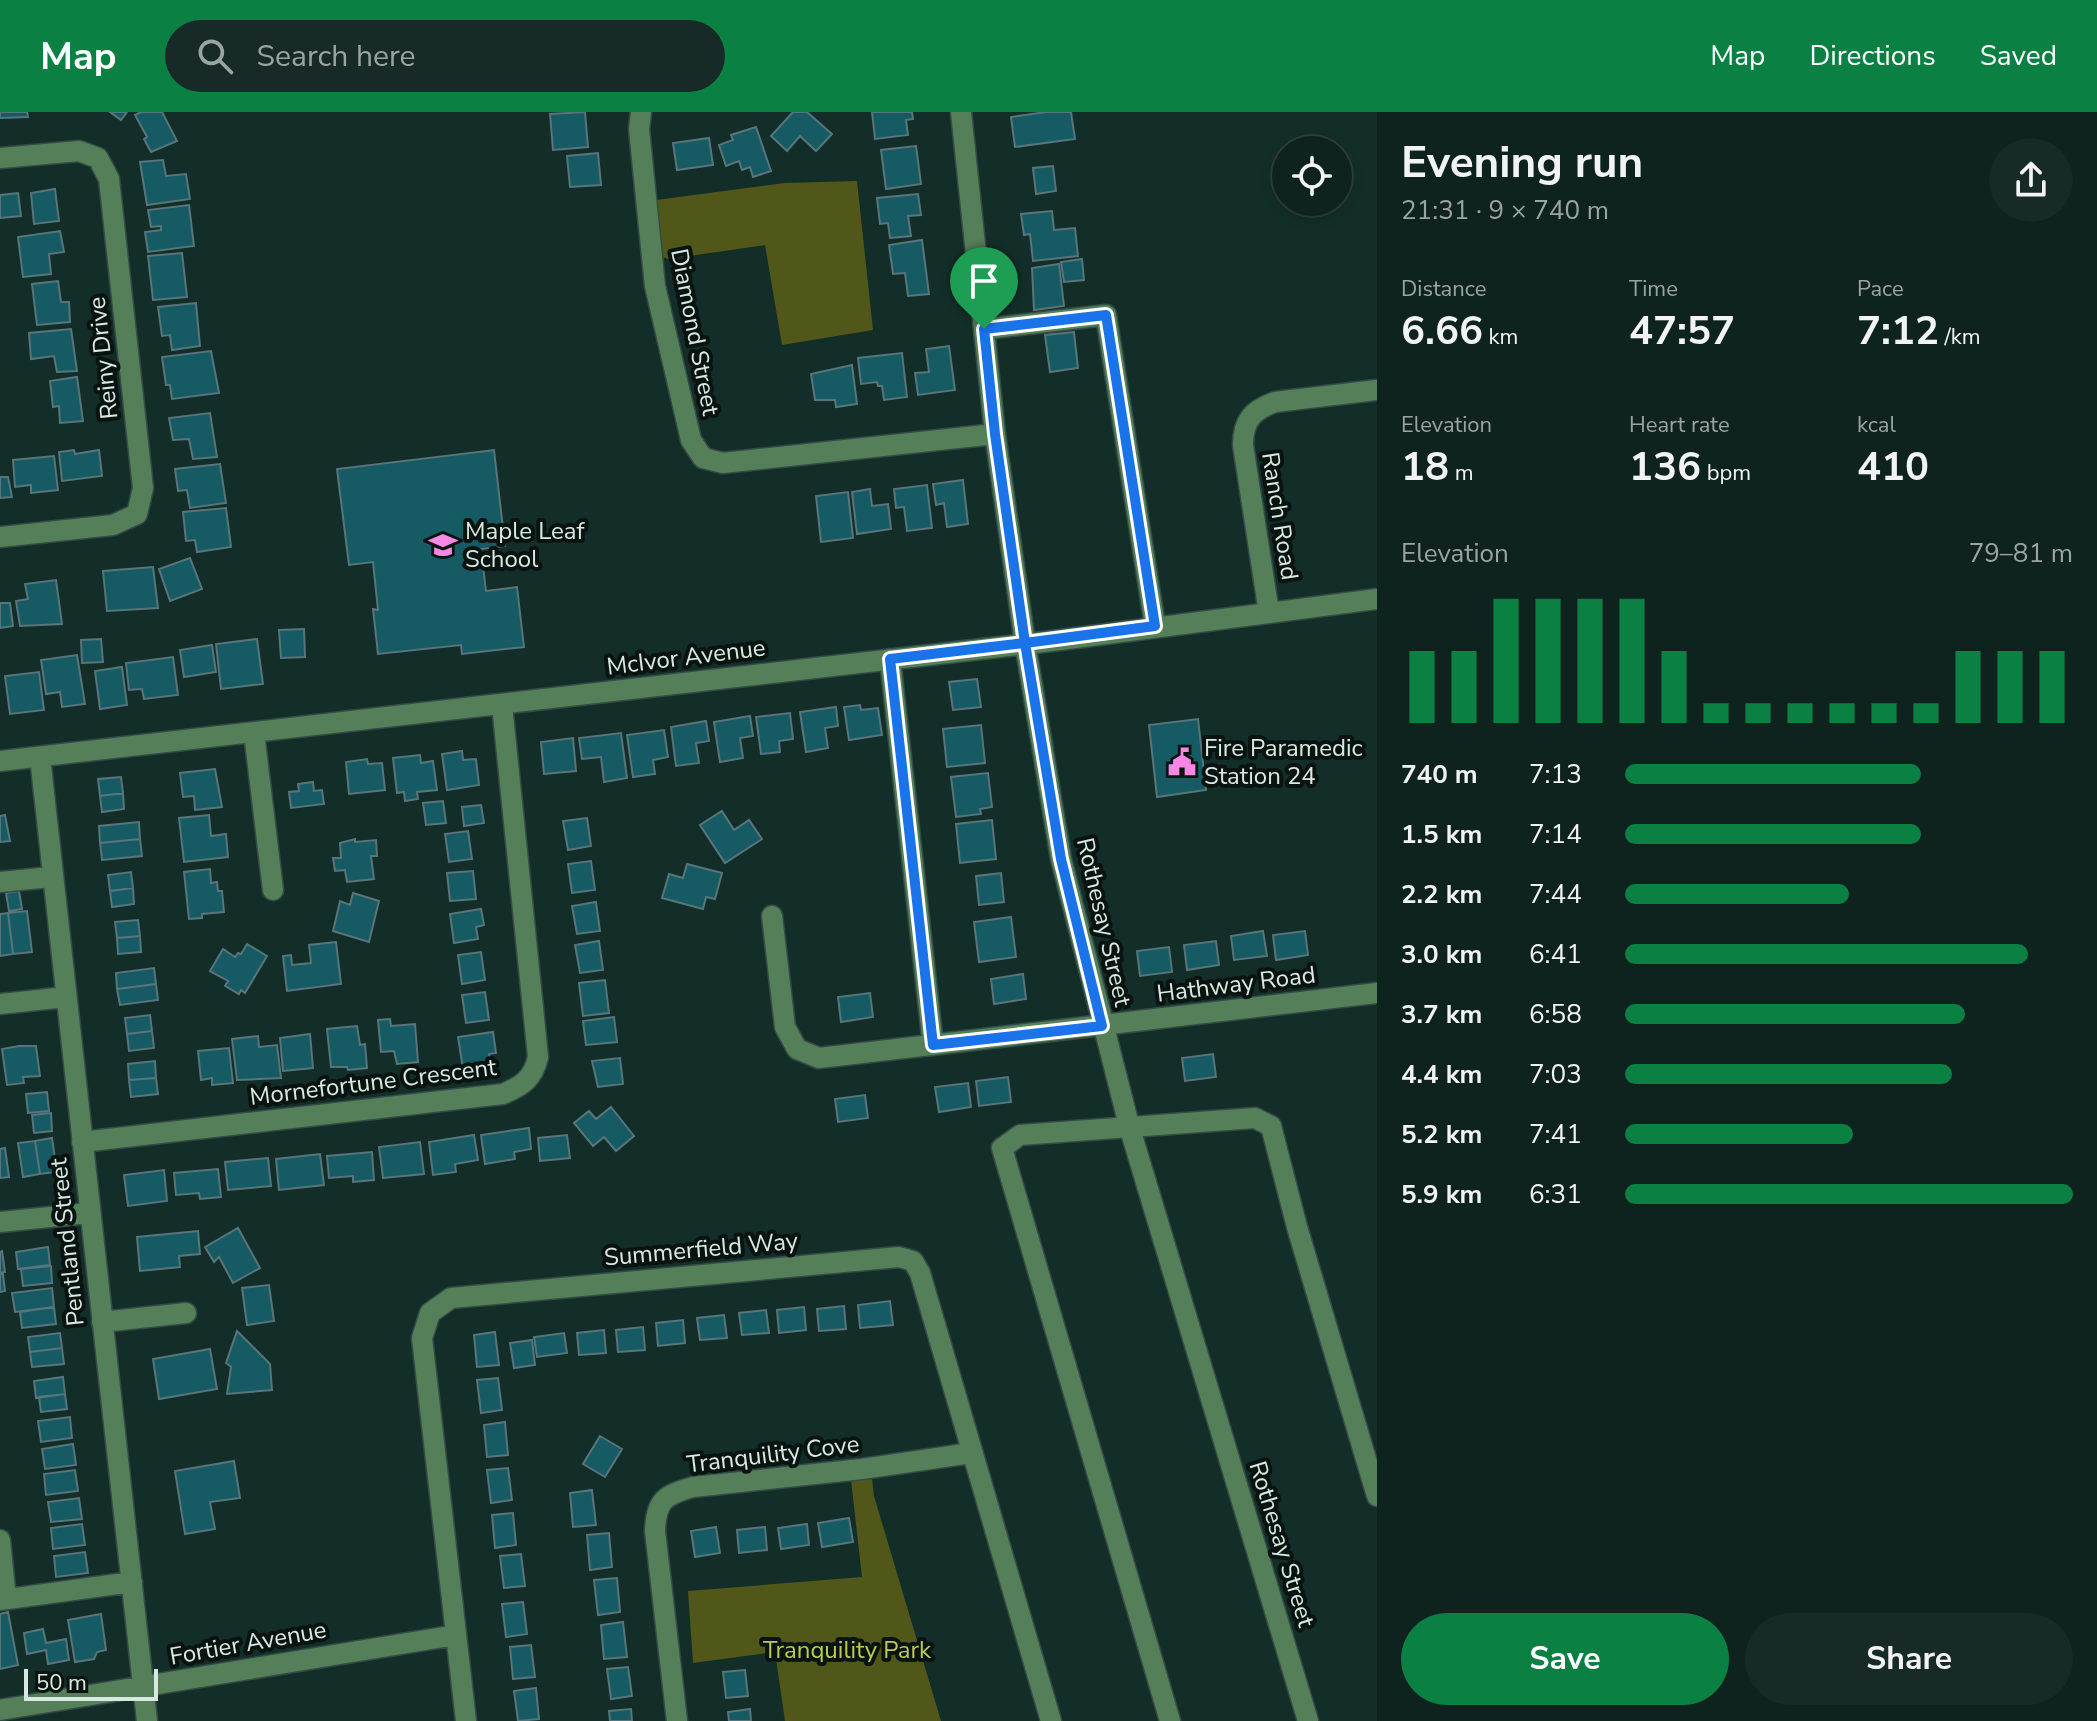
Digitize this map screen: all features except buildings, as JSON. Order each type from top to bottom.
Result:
[{"type":"street","name":"Diamond Street","points":[[641,112],[639,129],[655,286],[691,440],[703,458],[723,463],[995,434]]},
{"type":"street","name":"Rothesay Street","points":[[961,112],[995,434],[1025,643],[1061,859],[1130,1129],[1308,1721]]},
{"type":"street","name":"Reiny Drive","points":[[0,158],[79,151],[98,158],[109,179],[143,488],[137,514],[113,525],[0,537]]},
{"type":"street","points":[[984,329],[1106,315],[1155,626]]},
{"type":"street","name":"Ranch Road","points":[[1269,613],[1243,445],[1243,430],[1249,417],[1261,407],[1275,402],[1377,390]]},
{"type":"street","name":"McIvor Avenue","points":[[0,761],[502,705],[1377,599]]},
{"type":"street","points":[[890,659],[933,1045]]},
{"type":"street","name":"Mornefortune Crescent","points":[[82,1142],[503,1094],[523,1086],[535,1069],[538,1057],[502,705]]},
{"type":"street","points":[[254,733],[273,890]]},
{"type":"street","name":"Pentland Street","points":[[40,757],[147,1721]]},
{"type":"street","points":[[0,882],[51,877]]},
{"type":"street","name":"Hathway Road","points":[[772,916],[785,1027],[797,1049],[819,1058],[1377,993]]},
{"type":"street","points":[[0,1004],[66,997]]},
{"type":"street","points":[[1170,1721],[1002,1148],[1020,1135],[1255,1118],[1271,1126],[1297,1227],[1377,1496]]},
{"type":"street","points":[[0,1222],[89,1213]]},
{"type":"street","name":"Summerfield Way","points":[[466,1721],[422,1338],[430,1313],[451,1298],[899,1257],[913,1261],[920,1273],[1051,1721]]},
{"type":"street","points":[[102,1322],[186,1313]]},
{"type":"street","name":"Tranquility Cove","points":[[677,1721],[655,1531],[661,1502],[676,1492],[693,1487],[862,1469],[971,1453]]},
{"type":"street","points":[[0,1540],[3,1600],[132,1582]]},
{"type":"street","name":"Fortier Avenue","points":[[0,1710],[456,1635]]},
{"type":"green space","points":[[857,181],[873,330],[782,345],[765,245],[668,259],[663,257],[656,200],[785,183]]},
{"type":"green space","name":"Tranquility Park","points":[[872,1479],[874,1496],[941,1721],[785,1721],[775,1652],[693,1663],[688,1591],[862,1577],[851,1480]]},
{"type":"place","name":"Maple Leaf School","points":[[443,545]]},
{"type":"place","name":"Fire Paramedic Station 24","points":[[1182,762]]},
{"type":"route","points":[[984,329],[995,434],[1025,643],[890,659],[933,1045],[1102,1026],[1061,859],[1025,643],[1155,626],[1106,315],[984,329]]}]
